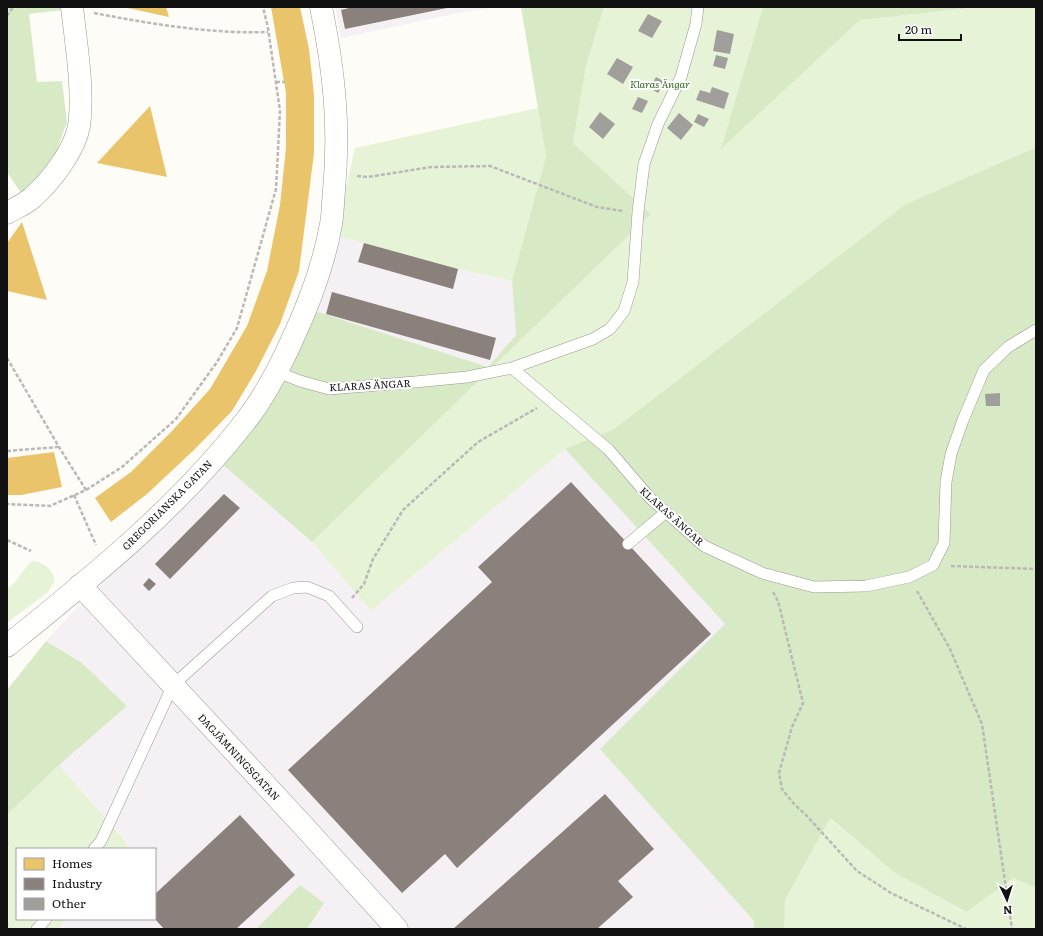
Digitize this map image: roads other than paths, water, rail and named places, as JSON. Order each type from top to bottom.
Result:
[{"type":"street","name":"GREGORIANSKA GATAN","points":[[7,646],[119,553],[172,504],[212,461],[245,422],[277,372],[303,315],[319,270],[331,224],[337,121],[330,50],[321,7]]},
{"type":"street","points":[[7,213],[33,198],[60,168],[70,151],[79,127],[81,95],[72,8]]},
{"type":"street","name":"DAGJÄMNINGSGATAN","points":[[80,585],[397,929]]},
{"type":"lane","name":"KLARAS ÄNGAR","points":[[277,372],[300,381],[329,389],[467,376],[512,368],[593,339],[610,329],[624,311],[633,282],[638,212],[644,164],[658,124],[681,77],[696,24],[698,7]]},
{"type":"lane","name":"KLARAS ÄNGAR","points":[[512,368],[608,450],[650,498],[704,546],[762,573],[814,587],[866,586],[909,577],[933,565],[944,543],[946,482],[951,454],[963,420],[984,370],[1008,347],[1036,330]]},
{"type":"lane","points":[[628,544],[666,512]]},
{"type":"lane","points":[[95,848],[101,841],[173,685],[272,596],[293,588],[307,587],[329,596],[357,627]]},
{"type":"lane","points":[[37,929],[45,920]]},
{"type":"park label","name":"Klaras Ängar","points":[[660,84]]}]
